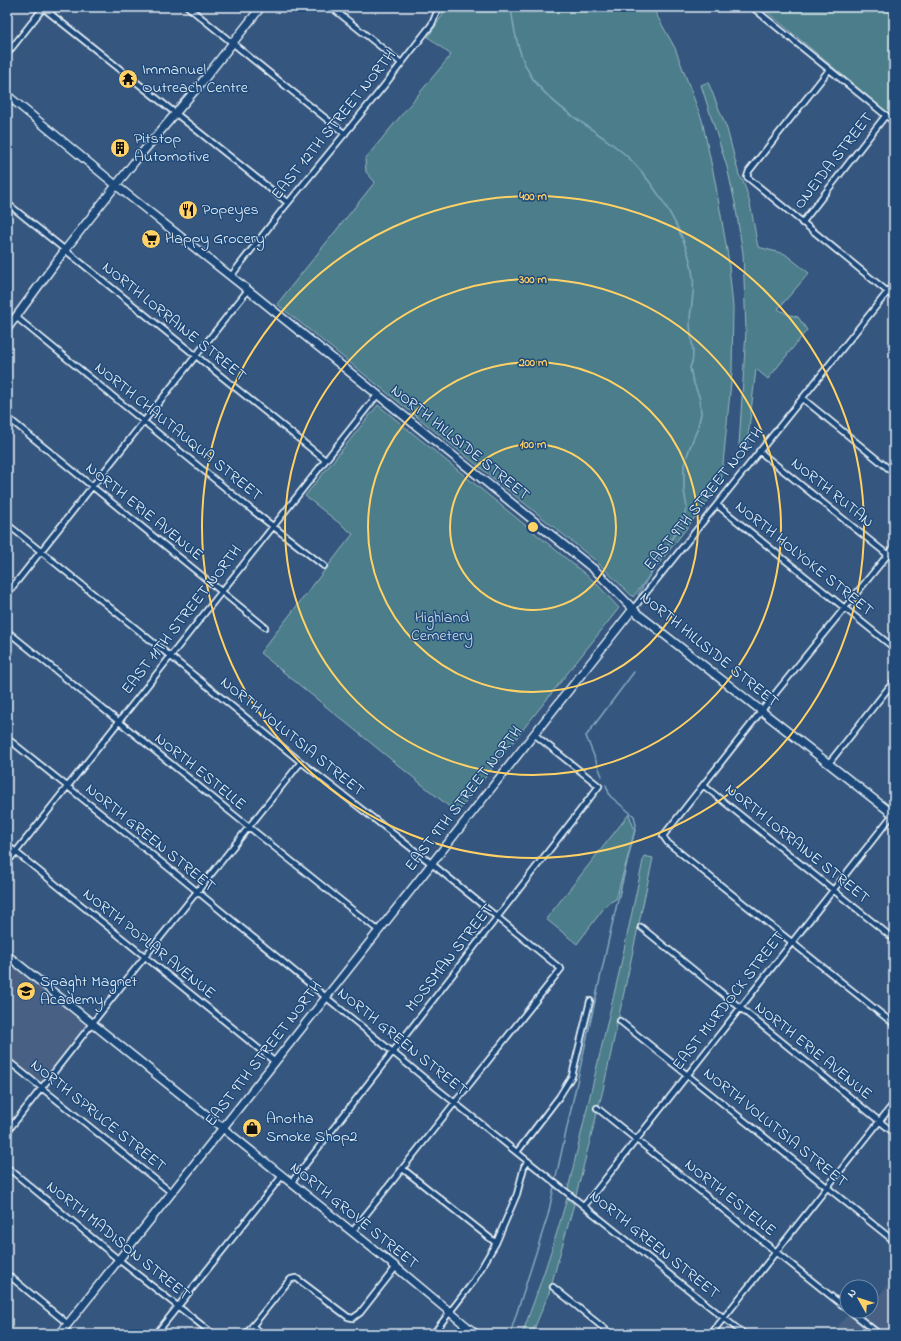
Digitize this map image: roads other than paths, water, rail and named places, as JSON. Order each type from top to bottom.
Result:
[{"type":"main road","points":[[7,329],[65,250],[175,112],[233,44],[261,7]]},
{"type":"main road","name":"NORTH HILLSIDE STREET","points":[[7,96],[116,186],[231,276],[596,571],[633,609],[661,632],[894,814]]},
{"type":"main road","name":"EAST 9TH STREET NORTH","points":[[60,1334],[633,609]]},
{"type":"main road","name":"NORTH GROVE STREET","points":[[7,955],[396,1267],[476,1334]]},
{"type":"street","points":[[7,54],[43,7],[288,203]]},
{"type":"street","points":[[188,7],[345,134]]},
{"type":"street","points":[[331,7],[401,63]]},
{"type":"street","name":"EAST 12TH STREET NORTH","points":[[231,276],[432,24],[439,7]]},
{"type":"street","points":[[752,7],[894,122]]},
{"type":"street","points":[[830,70],[749,170],[746,177],[894,297]]},
{"type":"street","name":"ONEIDA STREET","points":[[802,223],[886,115]]},
{"type":"street","name":"NORTH LORRAINE STREET","points":[[7,203],[325,460]]},
{"type":"street","name":"EAST 9TH STREET NORTH","points":[[633,609],[894,284]]},
{"type":"street","points":[[7,594],[248,290]]},
{"type":"street","name":"NORTH CHAUTAUQUA STREET","points":[[16,318],[324,566]]},
{"type":"street","name":"EAST 11TH STREET NORTH","points":[[7,863],[378,394]]},
{"type":"street","points":[[802,398],[894,473]]},
{"type":"street","name":"NORTH ERIE AVENUE","points":[[7,417],[265,627]]},
{"type":"street","name":"NORTH RUTAN","points":[[759,451],[888,555]]},
{"type":"street","name":"NORTH HOLYOKE STREET","points":[[717,505],[894,648]]},
{"type":"street","name":"NORTH VOLUTSIA STREET","points":[[7,524],[301,762],[432,864],[561,969],[455,1103]]},
{"type":"street","points":[[894,547],[762,710],[663,836],[668,843],[894,1024]]},
{"type":"street","name":"NORTH ESTELLE","points":[[7,631],[248,828],[379,931]]},
{"type":"street","points":[[829,763],[894,681]]},
{"type":"street","name":"MOSSMAN STREET","points":[[291,1183],[599,786],[534,734]]},
{"type":"street","name":"NORTH GREEN STREET","points":[[7,738],[455,1103],[744,1334]]},
{"type":"street","points":[[7,1132],[144,957],[301,762]]},
{"type":"street","name":"NORTH LORRAINE STREET","points":[[703,785],[894,939]]},
{"type":"street","name":"EAST MURDOCK STREET","points":[[584,1206],[894,814]]},
{"type":"street","name":"NORTH POPLAR AVENUE","points":[[7,845],[275,1062]]},
{"type":"street","name":"NORTH ERIE AVENUE","points":[[641,927],[894,1133]]},
{"type":"street","points":[[517,1152],[559,1097],[572,1076],[590,1001]]},
{"type":"street","name":"NORTH VOLUTSIA STREET","points":[[620,1021],[894,1241]]},
{"type":"street","name":"NORTH SPRUCE STREET","points":[[7,1060],[172,1193]]},
{"type":"street","points":[[352,1232],[455,1103]]},
{"type":"street","points":[[711,1334],[894,1103]]},
{"type":"street","name":"NORTH ESTELLE","points":[[597,1108],[839,1303]]},
{"type":"street","points":[[433,1334],[473,1282],[496,1243],[517,1194],[524,1167],[528,1161]]},
{"type":"street","name":"NORTH MADISON STREET","points":[[7,1167],[119,1260],[212,1334]]},
{"type":"street","points":[[403,1169],[496,1243]]},
{"type":"street","points":[[156,1334],[282,1176]]},
{"type":"street","points":[[246,1334],[291,1279],[296,1278],[348,1317],[353,1318],[360,1313],[396,1267]]},
{"type":"street","points":[[7,1274],[68,1324]]},
{"type":"street","points":[[553,1287],[611,1334]]},
{"type":"street","points":[[860,1319],[879,1334]]},
{"type":"street","points":[[252,1326],[263,1334]]},
{"type":"waterway","points":[[511,7],[521,54],[533,79],[558,105],[620,150],[641,171],[671,214],[679,230],[690,262],[694,287],[690,319],[693,357],[690,367],[692,378],[700,399],[701,414],[697,430],[684,465],[684,490],[687,508],[676,532],[638,595]]},
{"type":"waterway","points":[[602,776],[586,736],[634,672]]},
{"type":"waterway","points":[[556,1177],[611,929],[636,825],[634,816],[610,796],[606,785]]},
{"type":"waterway","points":[[510,1334],[548,1215],[554,1187]]},
{"type":"place","name":"Immanuel Outreach Centre","points":[[128,79]]},
{"type":"place","name":"Pitstop Automotive","points":[[120,148]]},
{"type":"place","name":"Popeyes","points":[[188,210]]},
{"type":"place","name":"Happy Grocery","points":[[151,239]]},
{"type":"place","name":"Spaght Magnet Academy","points":[[26,991]]},
{"type":"place","name":"Anotha Smoke Shop2","points":[[252,1128]]},
{"type":"park label","name":"Highland Cemetery","points":[[442,627]]}]
